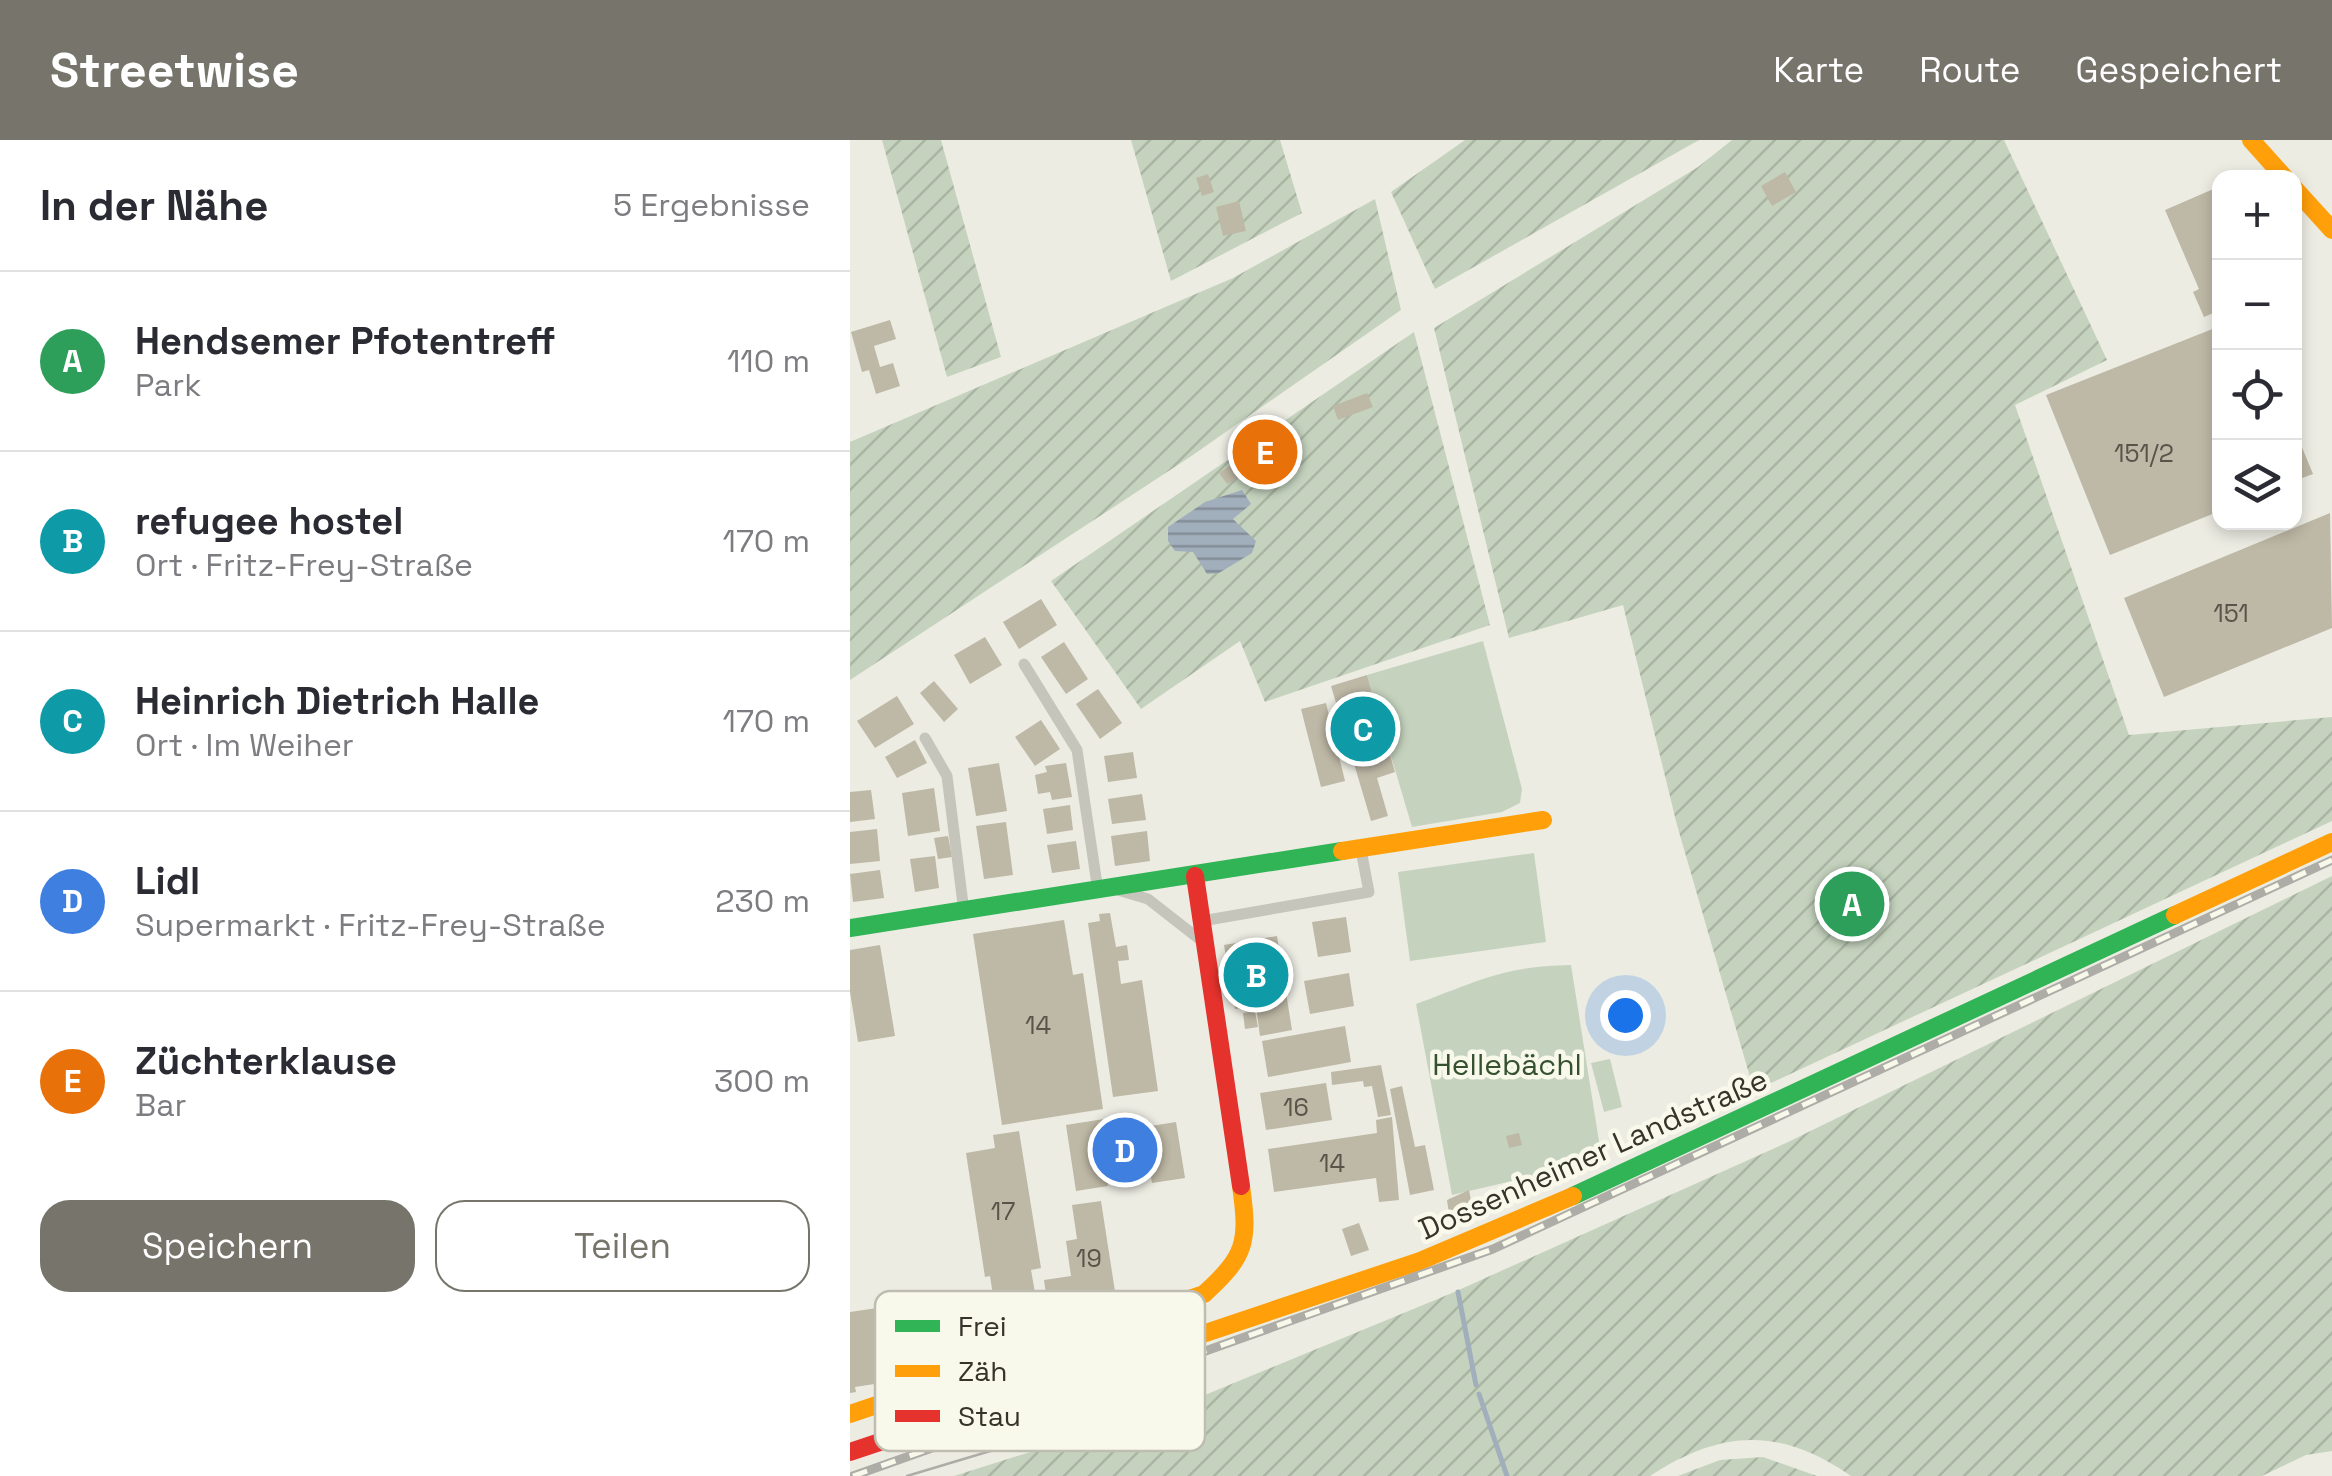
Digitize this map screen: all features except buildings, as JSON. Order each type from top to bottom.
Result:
[{"type":"main road","points":[[2251,140],[2278,170]]},
{"type":"main road","points":[[2302,197],[2332,230]]},
{"type":"main road","points":[[850,928],[1543,820]]},
{"type":"main road","name":"Dossenheimer Landstraße","points":[[1205,1334],[1402,1268],[1532,1216],[2332,842]]},
{"type":"main road","points":[[1196,876],[1248,1226],[1238,1263],[1205,1293]]},
{"type":"main road","points":[[850,1414],[875,1406]]},
{"type":"main road","name":"Dossenheimer Landstraße","points":[[850,1452],[875,1444]]},
{"type":"street","points":[[1024,664],[1078,750],[1106,889],[1148,899],[1206,945]]},
{"type":"street","points":[[925,738],[948,776],[964,912]]},
{"type":"street","points":[[1202,922],[1369,892],[1362,850]]},
{"type":"green space","points":[[882,140],[941,140],[1001,357],[947,377]]},
{"type":"green space","points":[[1131,140],[1280,140],[1302,213],[1171,281]]},
{"type":"green space","points":[[1465,140],[1699,140],[1435,289],[1391,192]]},
{"type":"green space","points":[[1732,140],[2004,140],[2107,360],[2015,405],[2129,735],[2332,717],[2332,821],[1754,1091],[1677,825],[1623,605],[1509,638],[1434,328],[1698,167]]},
{"type":"green space","points":[[1375,199],[1401,310],[1190,457],[850,680],[850,442],[1233,278]]},
{"type":"green space","points":[[1414,332],[1490,625],[1265,702],[1240,641],[1141,709],[1051,581]]},
{"type":"green space","points":[[1483,641],[1522,789],[1520,803],[1502,812],[1412,827],[1367,675]]},
{"type":"green space","points":[[1534,853],[1546,942],[1410,961],[1398,872]]},
{"type":"green space","points":[[2332,876],[2332,1451],[2306,1455],[2262,1476],[1851,1476],[1800,1449],[1751,1440],[1702,1449],[1650,1476],[954,1476],[1033,1451],[1205,1451],[1205,1395],[1452,1293],[1786,1143]]},
{"type":"green space","name":"Hellebächl","points":[[1571,965],[1602,1160],[1452,1195],[1416,1004],[1508,972]]},
{"type":"green space","points":[[1610,1059],[1622,1107],[1604,1112],[1591,1063]]},
{"type":"green space","points":[[1763,1457],[1817,1476],[1678,1476],[1720,1460]]},
{"type":"water","points":[[1242,490],[1251,504],[1233,519],[1256,541],[1252,553],[1219,573],[1207,574],[1193,552],[1175,551],[1168,541],[1168,527],[1205,502]]},
{"type":"waterway","points":[[1458,1292],[1476,1385]]},
{"type":"waterway","points":[[1479,1394],[1507,1476]]},
{"type":"tram line","points":[[907,1476],[990,1451]]},
{"type":"railway","points":[[1205,1351],[1493,1249],[2332,860]]},
{"type":"railway","points":[[853,1476],[923,1451]]},
{"type":"traffic: fast","points":[[850,928],[1342,851]]},
{"type":"traffic: fast","points":[[1573,1196],[2175,915]]},
{"type":"traffic: slow","points":[[2251,140],[2278,170]]},
{"type":"traffic: slow","points":[[2302,197],[2332,230]]},
{"type":"traffic: slow","points":[[1342,851],[1543,820]]},
{"type":"traffic: slow","points":[[2175,915],[2332,842]]},
{"type":"traffic: slow","points":[[1205,1293],[1229,1269],[1241,1247],[1241,1186]]},
{"type":"traffic: slow","points":[[1205,1333],[1420,1261],[1573,1196]]},
{"type":"traffic: slow","points":[[850,1414],[875,1406]]},
{"type":"traffic: jam","points":[[1195,876],[1241,1186]]},
{"type":"traffic: jam","points":[[850,1452],[875,1444]]},
{"type":"place","name":"Züchterklause","points":[[1265,452]]},
{"type":"place","name":"Heinrich Dietrich Halle","points":[[1363,729]]},
{"type":"place","name":"Hendsemer Pfotentreff","points":[[1852,904]]},
{"type":"place","name":"refugee hostel","points":[[1256,975]]},
{"type":"place","name":"Lidl","points":[[1125,1150]]}]
